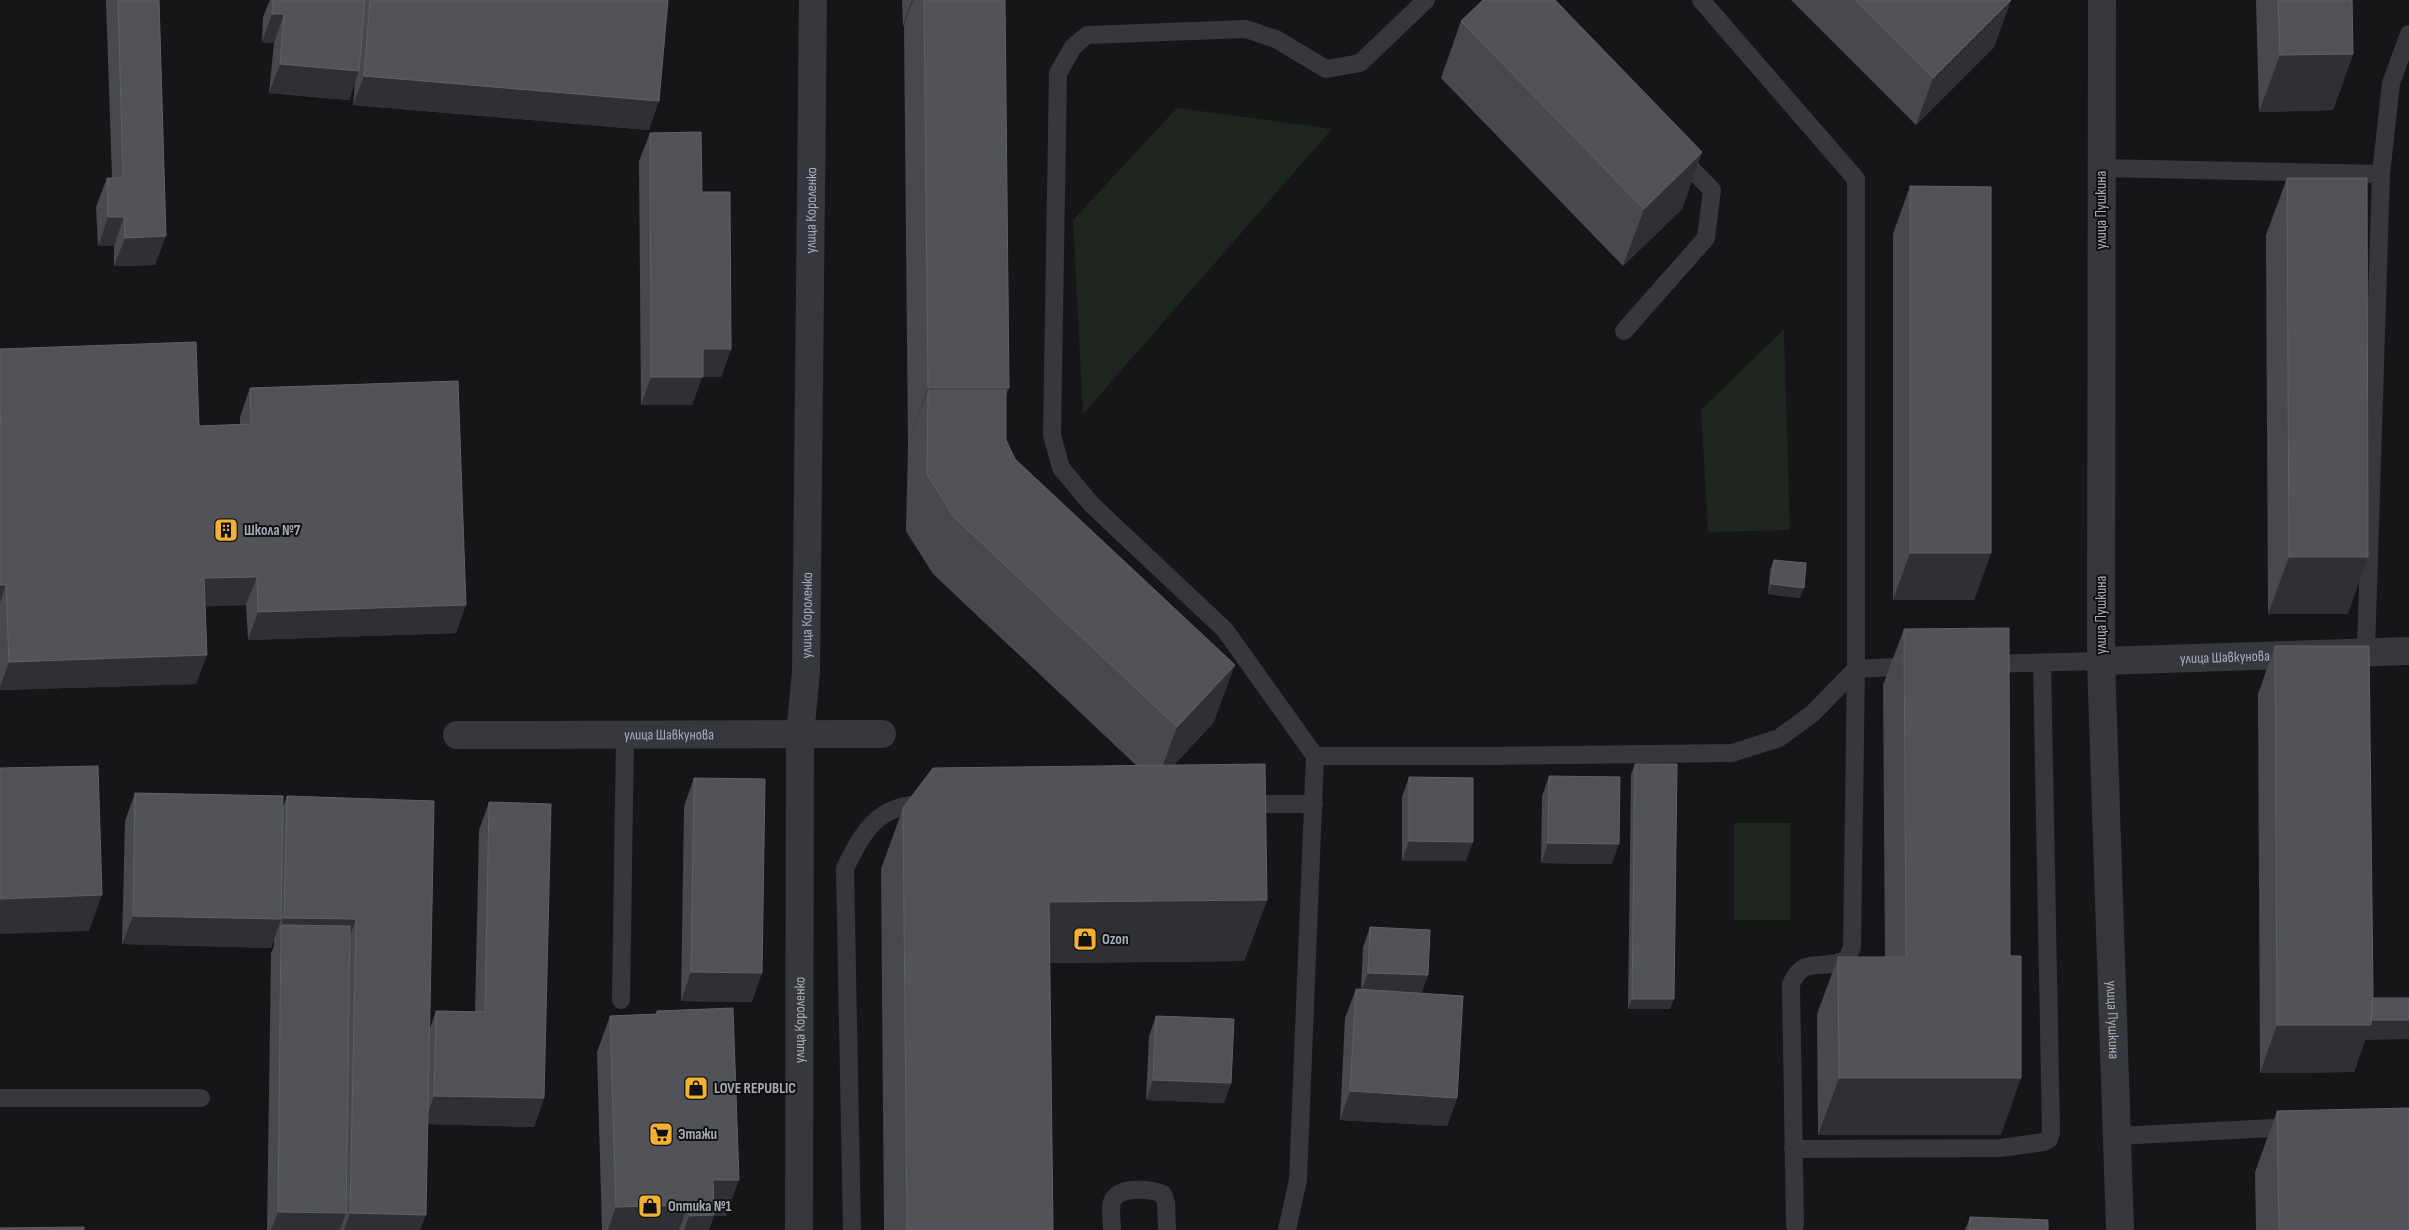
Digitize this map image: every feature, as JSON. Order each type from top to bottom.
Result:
[{"type":"street","name":"улица Короленко","points":[[800,1230],[800,735],[806,672],[813,0]]},
{"type":"street","name":"улица Пушкина","points":[[2102,0],[2101,661],[2120,1230]]},
{"type":"street","name":"улица Шавкунова","points":[[2101,661],[2409,651]]},
{"type":"street","name":"улица Шавкунова","points":[[457,735],[882,734]]},
{"type":"lane","points":[[1287,1230],[1298,1180],[1315,756],[1225,630],[1092,505],[1061,468],[1052,435],[1058,73],[1073,47],[1087,35],[1246,29],[1276,39],[1326,69],[1360,63],[1426,0]]},
{"type":"lane","points":[[1701,0],[1856,180],[1856,669],[1852,948],[1847,959],[1837,965],[1807,965],[1796,972],[1791,984],[1795,1225]]},
{"type":"lane","points":[[2366,651],[2381,174],[2391,83],[2409,34]]},
{"type":"lane","points":[[1624,331],[1706,238],[1712,190],[1664,141]]},
{"type":"lane","points":[[2101,168],[2381,174]]},
{"type":"lane","points":[[1973,664],[2101,661]]},
{"type":"lane","points":[[1793,1149],[2001,1148],[2044,1142],[2049,1139],[2051,1132],[2042,662]]},
{"type":"lane","points":[[1315,756],[1732,753],[1779,738],[1812,714],[1856,669],[1934,666]]},
{"type":"lane","points":[[622,1000],[625,735]]},
{"type":"lane","points":[[852,1230],[845,868],[862,834],[888,810],[919,804],[938,804]]},
{"type":"lane","points":[[1225,804],[1314,804]]},
{"type":"lane","points":[[0,1098],[201,1098]]},
{"type":"lane","points":[[2117,1136],[2312,1126]]},
{"type":"lane","points":[[1112,1230],[1112,1202],[1122,1191],[1156,1191],[1164,1194],[1166,1230]]},
{"type":"shaded area","points":[[1177,108],[1332,129],[1083,414],[1073,220]]},
{"type":"shaded area","points":[[1784,329],[1790,530],[1708,532],[1701,410]]},
{"type":"shaded area","points":[[1734,823],[1790,823],[1790,920],[1734,920]]},
{"type":"building","points":[[118,0],[159,0],[166,236],[125,238],[124,217],[108,217],[107,178],[123,178]]},
{"type":"building","points":[[273,0],[365,0],[359,71],[280,64],[284,14],[272,14]]},
{"type":"building","points":[[370,0],[668,0],[659,101],[364,76]]},
{"type":"building","points":[[924,0],[1005,0],[1009,388],[928,388]]},
{"type":"building","points":[[1483,0],[1555,0],[1702,152],[1644,209],[1461,21]]},
{"type":"building","points":[[1855,0],[2011,0],[1933,78]]},
{"type":"building","points":[[2278,0],[2352,0],[2353,54],[2280,55]]},
{"type":"building","points":[[701,132],[702,192],[730,192],[731,349],[703,349],[703,377],[651,377],[650,133]]},
{"type":"building","points":[[2287,178],[2367,178],[2368,557],[2289,557]]},
{"type":"building","points":[[1910,186],[1991,187],[1991,553],[1910,553]]},
{"type":"building","name":"Школа №7","points":[[196,342],[199,426],[251,424],[250,388],[458,381],[466,605],[258,612],[257,577],[204,578],[207,655],[9,662],[6,585],[0,585],[0,349]]},
{"type":"building","points":[[928,390],[1006,390],[1006,440],[1015,459],[1235,665],[1177,727],[954,517],[927,474]]},
{"type":"building","points":[[1774,560],[1806,563],[1804,588],[1771,584]]},
{"type":"building","points":[[2009,628],[2010,956],[2021,956],[2021,1078],[1839,1078],[1838,957],[1906,957],[1904,629]]},
{"type":"building","points":[[2275,646],[2369,646],[2373,993],[2371,1025],[2277,1025]]},
{"type":"building","points":[[1265,764],[1267,900],[1049,902],[1053,1230],[907,1230],[903,808],[933,768]]},
{"type":"building","points":[[1635,764],[1677,764],[1674,999],[1632,999]]},
{"type":"building","points":[[98,766],[102,895],[0,899],[0,768]]},
{"type":"building","points":[[1549,776],[1620,777],[1619,844],[1548,843]]},
{"type":"building","points":[[1409,777],[1473,778],[1473,842],[1409,841]]},
{"type":"building","points":[[694,778],[765,779],[762,973],[691,972]]},
{"type":"building","points":[[135,793],[283,796],[281,919],[133,916]]},
{"type":"building","points":[[287,796],[434,801],[426,1215],[350,1213],[356,919],[284,918]]},
{"type":"building","points":[[489,802],[551,804],[544,1098],[434,1096],[436,1011],[485,1012]]},
{"type":"building","points":[[281,925],[350,926],[346,1213],[278,1212]]},
{"type":"building","points":[[1370,927],[1430,930],[1428,975],[1368,973]]},
{"type":"building","points":[[1356,989],[1463,996],[1457,1098],[1350,1091]]},
{"type":"building","points":[[2373,998],[2409,998],[2409,1020],[2371,1020]]},
{"type":"building","name":"Этажи","points":[[733,1008],[739,1180],[713,1180],[714,1215],[689,1216],[688,1205],[616,1207],[610,1016],[657,1014],[657,1011]]},
{"type":"building","points":[[1156,1016],[1234,1019],[1231,1083],[1153,1080]]},
{"type":"building","points":[[2409,1108],[2409,1230],[2279,1230],[2277,1111]]},
{"type":"building","points":[[1970,1217],[2048,1220],[2048,1230],[1969,1230]]},
{"type":"building","points":[[84,1227],[84,1230],[0,1230],[0,1228]]},
{"type":"place","name":"Школа №7","points":[[226,530]]},
{"type":"place","name":"Ozon","points":[[1085,939]]},
{"type":"place","name":"LOVE REPUBLIC","points":[[696,1088]]},
{"type":"place","name":"Этажи","points":[[661,1134]]},
{"type":"place","name":"Оптика №1","points":[[650,1206]]}]
